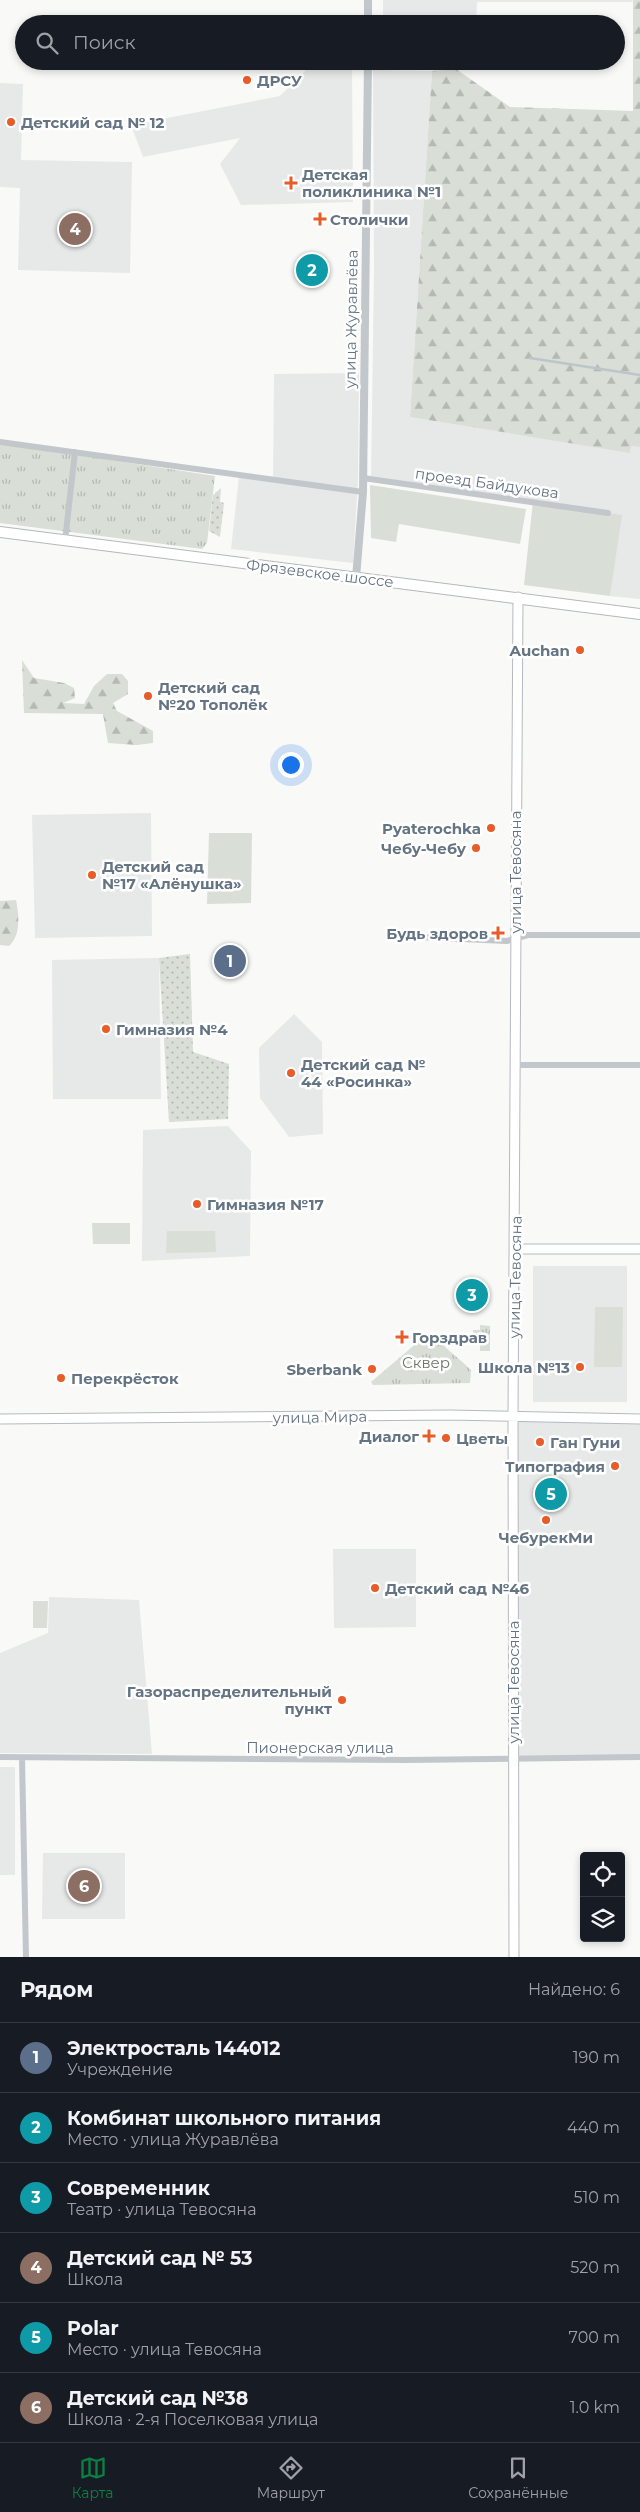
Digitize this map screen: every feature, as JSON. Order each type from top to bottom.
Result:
[{"type":"highway","name":"Фрязевское шоссе","points":[[0,532],[640,614]]},
{"type":"main road","name":"улица Тевосяна","points":[[514,1957],[513,1417],[517,1066],[515,940],[518,597]]},
{"type":"main road","points":[[515,1249],[640,1249]]},
{"type":"main road","name":"улица Мира","points":[[0,1419],[513,1417],[640,1419]]},
{"type":"street","points":[[368,0],[368,15]]},
{"type":"street","name":"улица Журавлёва","points":[[356,578],[363,492],[368,70]]},
{"type":"street","points":[[0,442],[363,492]]},
{"type":"street","points":[[65,541],[75,452]]},
{"type":"street","name":"проезд Байдукова","points":[[363,478],[608,513]]},
{"type":"street","points":[[416,937],[488,941],[515,940],[528,935],[640,935]]},
{"type":"street","points":[[517,1066],[640,1065]]},
{"type":"street","name":"Пионерская улица","points":[[0,1757],[640,1758]]},
{"type":"street","points":[[22,1758],[26,1957]]},
{"type":"shaded area","points":[[383,0],[632,0],[633,2],[477,2],[476,15],[383,15]]},
{"type":"shaded area","points":[[306,70],[352,70],[353,202],[241,205],[220,164],[240,138],[143,157],[131,125],[280,96]]},
{"type":"shaded area","points":[[373,70],[432,71],[410,417],[630,452],[631,446],[640,447],[640,599],[610,596],[621,515],[371,476],[374,270]]},
{"type":"shaded area","points":[[0,83],[23,84],[21,160],[132,162],[130,273],[18,270],[20,188],[0,187]]},
{"type":"shaded area","points":[[359,373],[358,480],[353,563],[231,549],[239,477],[273,481],[274,374]]},
{"type":"shaded area","name":"Детский сад №17 «Алёнушка»","points":[[151,813],[152,936],[35,938],[32,815]]},
{"type":"shaded area","name":"Гимназия №4","points":[[159,958],[161,1099],[53,1099],[52,960]]},
{"type":"shaded area","name":"Детский сад № 44 «Росинка»","points":[[294,1014],[322,1042],[323,1134],[289,1137],[260,1098],[259,1048]]},
{"type":"shaded area","name":"Гимназия №17","points":[[228,1126],[251,1151],[250,1256],[142,1261],[143,1130]]},
{"type":"shaded area","name":"Школа №13","points":[[533,1266],[627,1266],[627,1402],[533,1402]]},
{"type":"shaded area","points":[[513,1417],[640,1419],[640,1757],[513,1759]]},
{"type":"shaded area","name":"Детский сад №46","points":[[333,1549],[416,1549],[416,1627],[334,1628]]},
{"type":"shaded area","points":[[49,1597],[139,1600],[152,1754],[0,1753],[0,1653],[48,1633]]},
{"type":"shaded area","points":[[0,1767],[15,1767],[15,1875],[0,1875]]},
{"type":"shaded area","points":[[43,1853],[125,1853],[125,1919],[42,1919]]},
{"type":"green space","points":[[633,0],[640,0],[640,447],[631,446],[630,453],[410,417],[432,71],[457,70],[510,107],[633,111]]},
{"type":"green space","points":[[0,443],[215,476],[207,543],[202,549],[0,523]]},
{"type":"green space","points":[[370,485],[526,509],[520,544],[399,524],[396,542],[371,538]]},
{"type":"green space","points":[[221,488],[220,502],[224,503],[220,537],[209,531],[213,495]]},
{"type":"green space","points":[[533,501],[622,515],[610,596],[524,585]]},
{"type":"green space","points":[[22,660],[34,678],[64,683],[74,688],[75,698],[63,703],[84,704],[94,686],[107,674],[122,674],[128,681],[128,694],[113,703],[117,711],[153,731],[153,743],[137,745],[108,743],[103,714],[24,713]]},
{"type":"green space","points":[[209,833],[252,833],[251,903],[207,904]]},
{"type":"green space","points":[[16,900],[18,918],[16,937],[9,946],[0,945],[0,901]]},
{"type":"green space","points":[[190,954],[193,1052],[229,1064],[228,1119],[169,1122],[159,958]]},
{"type":"green space","points":[[92,1223],[130,1223],[130,1244],[93,1244]]},
{"type":"green space","points":[[167,1231],[215,1231],[216,1252],[166,1253]]},
{"type":"green space","points":[[595,1307],[623,1307],[622,1367],[594,1367]]},
{"type":"green space","points":[[480,1325],[490,1326],[490,1351],[480,1351],[480,1337],[473,1337],[473,1330],[480,1330]]},
{"type":"green space","name":"Сквер","points":[[418,1342],[441,1343],[471,1370],[470,1383],[373,1385],[371,1382]]},
{"type":"green space","points":[[33,1601],[48,1601],[47,1628],[33,1628]]},
{"type":"waterway","points":[[530,358],[640,375]]},
{"type":"place","name":"ДРСУ","points":[[247,80]]},
{"type":"place","name":"Детский сад № 12","points":[[11,122]]},
{"type":"place","name":"Детская поликлиника №1","points":[[291,183]]},
{"type":"place","name":"Столички","points":[[320,219]]},
{"type":"place","name":"Детский сад № 53","points":[[75,229]]},
{"type":"place","name":"Комбинат школьного питания","points":[[312,270]]},
{"type":"place","name":"Auchan","points":[[580,650]]},
{"type":"place","name":"Детский сад №20 Тополёк","points":[[148,696]]},
{"type":"place","name":"Pyaterochka","points":[[491,828]]},
{"type":"place","name":"Чебу-Чебу","points":[[476,848]]},
{"type":"place","name":"Детский сад №17 «Алёнушка»","points":[[92,875]]},
{"type":"place","name":"Будь здоров","points":[[498,933]]},
{"type":"place","name":"Электросталь 144012","points":[[230,961]]},
{"type":"place","name":"Гимназия №4","points":[[106,1029]]},
{"type":"place","name":"Детский сад № 44 «Росинка»","points":[[291,1073]]},
{"type":"place","name":"Гимназия №17","points":[[197,1204]]},
{"type":"place","name":"Современник","points":[[472,1295]]},
{"type":"place","name":"Горздрав","points":[[402,1337]]},
{"type":"place","name":"Школа №13","points":[[580,1367]]},
{"type":"place","name":"Sberbank","points":[[372,1369]]},
{"type":"place","name":"Перекрёсток","points":[[61,1378]]},
{"type":"place","name":"Диалог","points":[[429,1436]]},
{"type":"place","name":"Цветы","points":[[446,1438]]},
{"type":"place","name":"Ган Гуни","points":[[540,1442]]},
{"type":"place","name":"Типография","points":[[615,1466]]},
{"type":"place","name":"Polar","points":[[551,1494]]},
{"type":"place","name":"ЧебурекМи","points":[[546,1520]]},
{"type":"place","name":"Детский сад №46","points":[[375,1588]]},
{"type":"place","name":"Газораспределительный пункт","points":[[342,1700]]},
{"type":"place","name":"Детский сад №38","points":[[84,1886]]}]
